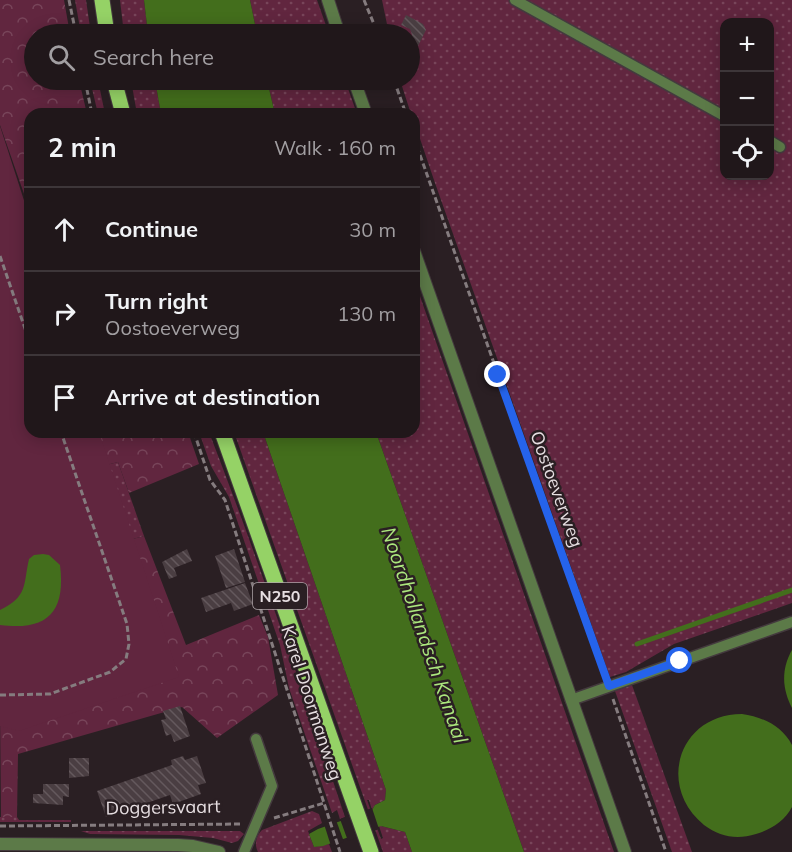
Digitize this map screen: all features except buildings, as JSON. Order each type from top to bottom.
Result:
[{"type":"main road","points":[[102,0],[105,24]]},
{"type":"main road","points":[[117,90],[121,108]]},
{"type":"main road","name":"Karel Doormanweg","points":[[224,438],[370,852]]},
{"type":"street","points":[[328,0],[336,24]]},
{"type":"street","points":[[358,90],[364,108]]},
{"type":"street","points":[[420,268],[625,852]]},
{"type":"street","name":"Doggersvaart","points":[[0,844],[178,845],[219,852]]},
{"type":"lane","points":[[515,0],[720,114]]},
{"type":"lane","points":[[774,143],[780,147]]},
{"type":"lane","points":[[571,700],[792,622]]},
{"type":"lane","points":[[244,852],[272,786],[256,739]]},
{"type":"path","points":[[69,0],[73,24]]},
{"type":"path","points":[[364,0],[374,24]]},
{"type":"path","points":[[87,90],[91,108]]},
{"type":"path","points":[[398,90],[404,108]]},
{"type":"path","name":"Oostoeverweg","points":[[420,155],[666,852]]},
{"type":"path","points":[[0,256],[24,326]]},
{"type":"path","points":[[0,695],[50,693],[110,672],[126,659],[129,644],[127,624],[63,438]]},
{"type":"path","name":"Karel Doormanweg","points":[[196,438],[210,480],[225,500],[340,852]]},
{"type":"path","name":"Doggersvaart","points":[[0,826],[257,824],[324,803]]},
{"type":"green space","points":[[0,0],[64,0],[68,24],[24,24],[24,90],[81,90],[86,108],[24,108],[24,194],[0,125]]},
{"type":"green space","points":[[75,0],[86,0],[90,24],[79,24]]},
{"type":"green space","points":[[120,0],[144,0],[147,24],[123,24]]},
{"type":"green space","points":[[250,0],[317,0],[325,24],[255,24]]},
{"type":"green space","points":[[382,0],[792,0],[792,603],[674,644],[626,672],[610,677],[420,139],[420,108],[409,108],[403,90],[420,90],[420,24],[387,24]]},
{"type":"green space","points":[[92,90],[100,90],[104,108],[97,108]]},
{"type":"green space","points":[[133,90],[157,90],[160,108],[136,108]]},
{"type":"green space","points":[[269,90],[349,90],[355,108],[274,108]]},
{"type":"green space","points":[[0,126],[24,200],[24,438],[101,438],[179,677],[19,731],[0,726]]},
{"type":"green space","points":[[420,296],[614,852],[524,852],[378,438],[420,438]]},
{"type":"green space","points":[[75,438],[190,438],[199,464],[129,493],[118,462],[87,470]]},
{"type":"green space","points":[[201,438],[211,438],[245,528],[345,817],[340,819],[337,810],[332,813],[289,688],[280,645],[229,497],[211,466]]},
{"type":"green space","points":[[236,438],[265,438],[386,790],[385,800],[375,805],[372,810],[367,800],[381,839],[383,838],[379,826],[405,832],[412,852],[383,852]]},
{"type":"green space","points":[[118,462],[144,536],[114,544],[87,470]]},
{"type":"green space","points":[[144,536],[186,645],[259,615],[268,637],[278,695],[217,738],[182,707],[18,754],[17,817],[1,817],[0,707],[114,544]]},
{"type":"green space","points":[[632,685],[692,852],[672,852],[615,691]]},
{"type":"green space","points":[[312,811],[319,814],[322,823],[308,831],[314,847],[329,844],[332,852],[258,852],[256,840],[262,830]]},
{"type":"green space","points":[[0,817],[17,817],[19,820],[71,820],[71,822],[0,822]]},
{"type":"green space","points":[[81,831],[240,831],[244,834],[238,841],[232,843],[213,838],[179,835],[90,834]]},
{"type":"water","points":[[144,0],[250,0],[255,24],[147,24]]},
{"type":"water","points":[[157,90],[269,90],[274,108],[160,108]]},
{"type":"water","name":"Noordhollandsch Kanaal","points":[[265,438],[378,438],[524,852],[412,852],[405,832],[381,826],[314,847],[309,834],[372,810],[375,805],[385,800],[386,790]]},
{"type":"water","points":[[34,555],[49,555],[60,565],[60,595],[56,607],[50,615],[30,625],[0,625],[0,610],[16,600],[23,589],[29,559]]},
{"type":"water","points":[[792,650],[792,708],[786,694],[784,679],[786,664]]},
{"type":"water","points":[[742,714],[757,717],[771,724],[788,738],[792,745],[792,807],[781,821],[767,830],[735,837],[722,835],[710,829],[689,809],[681,791],[678,773],[681,755],[690,739],[703,726],[720,717]]},
{"type":"pier","points":[[372,808],[379,829],[348,841],[340,819]]},
{"type":"pier","points":[[336,820],[344,842],[331,846],[324,824]]},
{"type":"waterway","points":[[637,644],[792,590]]},
{"type":"route","points":[[498,375],[609,686],[680,661]]}]
